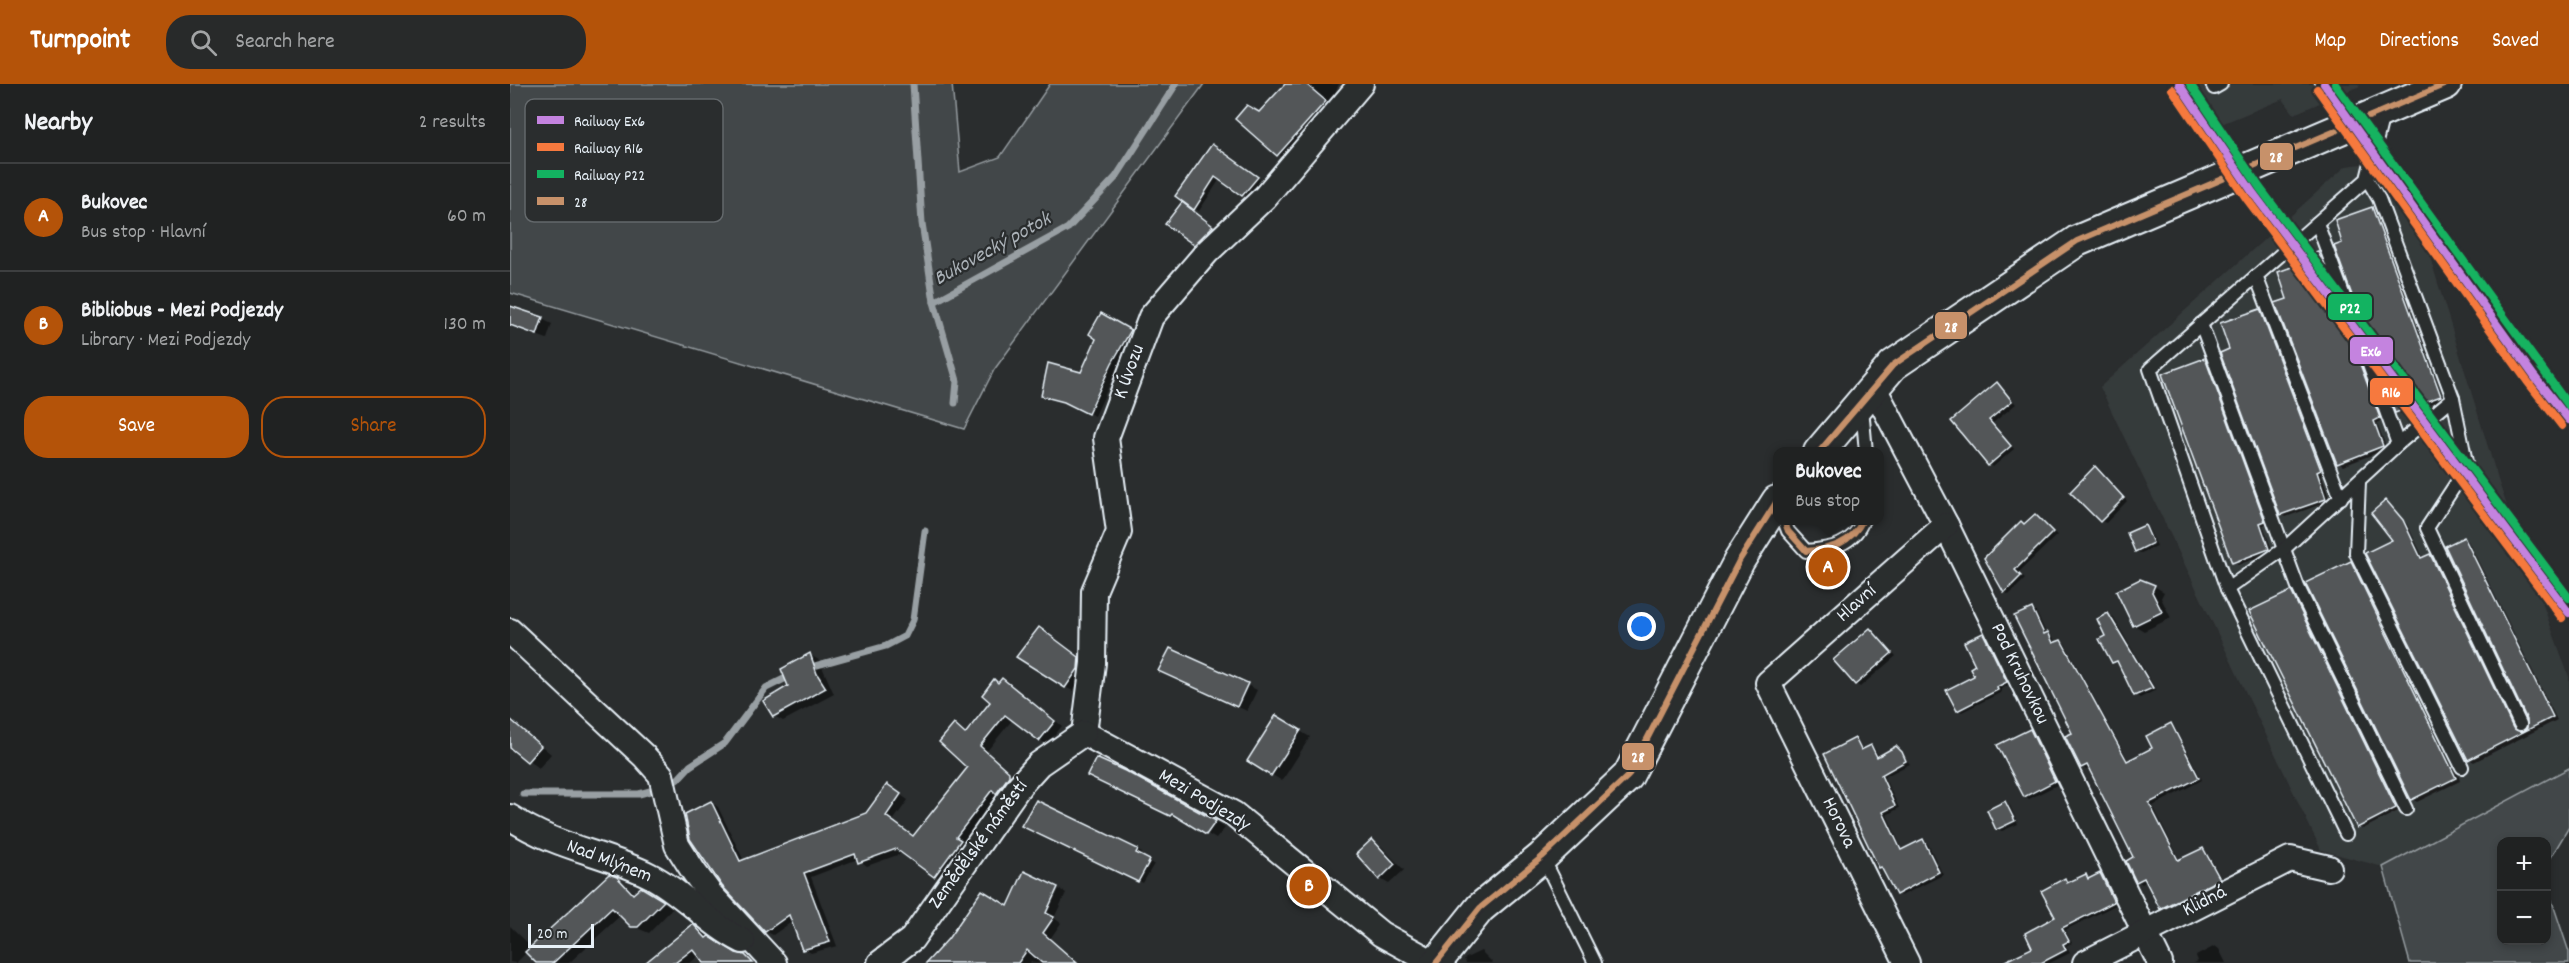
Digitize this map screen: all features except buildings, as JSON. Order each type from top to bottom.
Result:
[{"type":"street","name":"K Úvozu","points":[[1084,733],[1093,663],[1094,591],[1119,532],[1106,438],[1151,317],[1208,252],[1265,197],[1361,84]]},
{"type":"street","points":[[1823,447],[1893,365],[2077,241],[2446,84]]},
{"type":"street","name":"Pod Kruhovkou","points":[[1868,395],[1946,525],[2160,963]]},
{"type":"street","points":[[1435,963],[1480,908],[1542,856],[1628,776],[1739,561],[1773,514]]},
{"type":"street","name":"Hlavní","points":[[1768,683],[1946,525]]},
{"type":"street","points":[[510,631],[644,756],[661,775],[677,845],[711,895],[775,959]]},
{"type":"street","name":"Horova","points":[[1768,683],[1907,963]]},
{"type":"street","name":"Zemědělské náměstí","points":[[880,963],[912,939],[1020,785],[1039,764],[1084,733]]},
{"type":"street","name":"Mezi Podjezdy","points":[[1084,733],[1234,814],[1381,934],[1435,963]]},
{"type":"street","name":"Nad Mlýnem","points":[[510,816],[551,841],[648,874],[670,887],[735,937],[775,959]]},
{"type":"street","name":"Klidná","points":[[2085,963],[2290,859],[2330,868]]},
{"type":"lane","points":[[2212,84],[2214,88],[2221,84]]},
{"type":"lane","points":[[2321,84],[2350,125]]},
{"type":"lane","points":[[2346,834],[2227,589],[2150,369],[2367,179],[2384,110]]},
{"type":"lane","points":[[2367,179],[2379,199],[2453,398],[2467,467],[2427,528],[2520,724]]},
{"type":"lane","points":[[2317,223],[2398,444]]},
{"type":"lane","points":[[2256,276],[2341,498]]},
{"type":"lane","points":[[2201,324],[2298,587],[2406,809]]},
{"type":"lane","points":[[1866,447],[1868,395]]},
{"type":"lane","points":[[2227,589],[2284,549],[2398,444],[2453,398]]},
{"type":"lane","points":[[2359,482],[2356,553],[2462,767]]},
{"type":"lane","points":[[1786,525],[1788,531],[1806,550],[1838,548],[1854,535],[1860,525]]},
{"type":"lane","points":[[1542,856],[1595,963]]},
{"type":"shaded area","points":[[510,84],[952,84],[960,172],[1000,157],[1050,84],[1204,84],[994,370],[964,429],[510,293]]},
{"type":"shaded area","points":[[2179,84],[2358,84],[2360,86],[2294,114],[2283,99],[2209,129]]},
{"type":"shaded area","points":[[2393,160],[2414,205],[2500,486],[2569,677],[2569,768],[2383,867],[2321,850],[2100,387],[2346,166]]},
{"type":"shaded area","points":[[2569,768],[2569,827],[2551,857],[2551,837],[2497,837],[2497,945],[2551,945],[2551,898],[2569,952],[2569,963],[2410,963],[2383,867]]},
{"type":"waterway","points":[[913,84],[922,223],[934,302],[957,381],[955,403]]},
{"type":"waterway","name":"Bukovecký potok","points":[[934,302],[1068,228],[1116,177],[1176,84]]},
{"type":"waterway","points":[[807,668],[886,646],[905,636],[913,620],[925,531]]},
{"type":"waterway","points":[[523,794],[639,794],[665,787],[678,779],[690,766],[725,743],[766,688],[792,675]]},
{"type":"rail line","name":"Ex6","points":[[2179,84],[2253,193],[2569,613]]},
{"type":"rail line","name":"P22","points":[[2190,84],[2260,188],[2569,598]]},
{"type":"rail line","name":"Ex6","points":[[2324,84],[2534,376],[2569,420]]},
{"type":"rail line","name":"P22","points":[[2335,84],[2569,406]]},
{"type":"rail line","name":"R16","points":[[2172,89],[2246,198],[2562,618]]},
{"type":"rail line","name":"R16","points":[[2317,89],[2527,381],[2562,426]]},
{"type":"transit line","name":"28","points":[[1823,447],[1893,365],[2077,241],[2446,84]]},
{"type":"transit line","name":"28","points":[[1436,963],[1480,908],[1542,857],[1628,776],[1739,561],[1773,507]]},
{"type":"transit line","name":"28","points":[[1786,525],[1788,531],[1806,551],[1839,544],[1853,535],[1860,525]]},
{"type":"place","name":"Bukovec","points":[[1828,567]]},
{"type":"place","name":"Bibliobus - Mezi Podjezdy","points":[[1309,886]]}]
